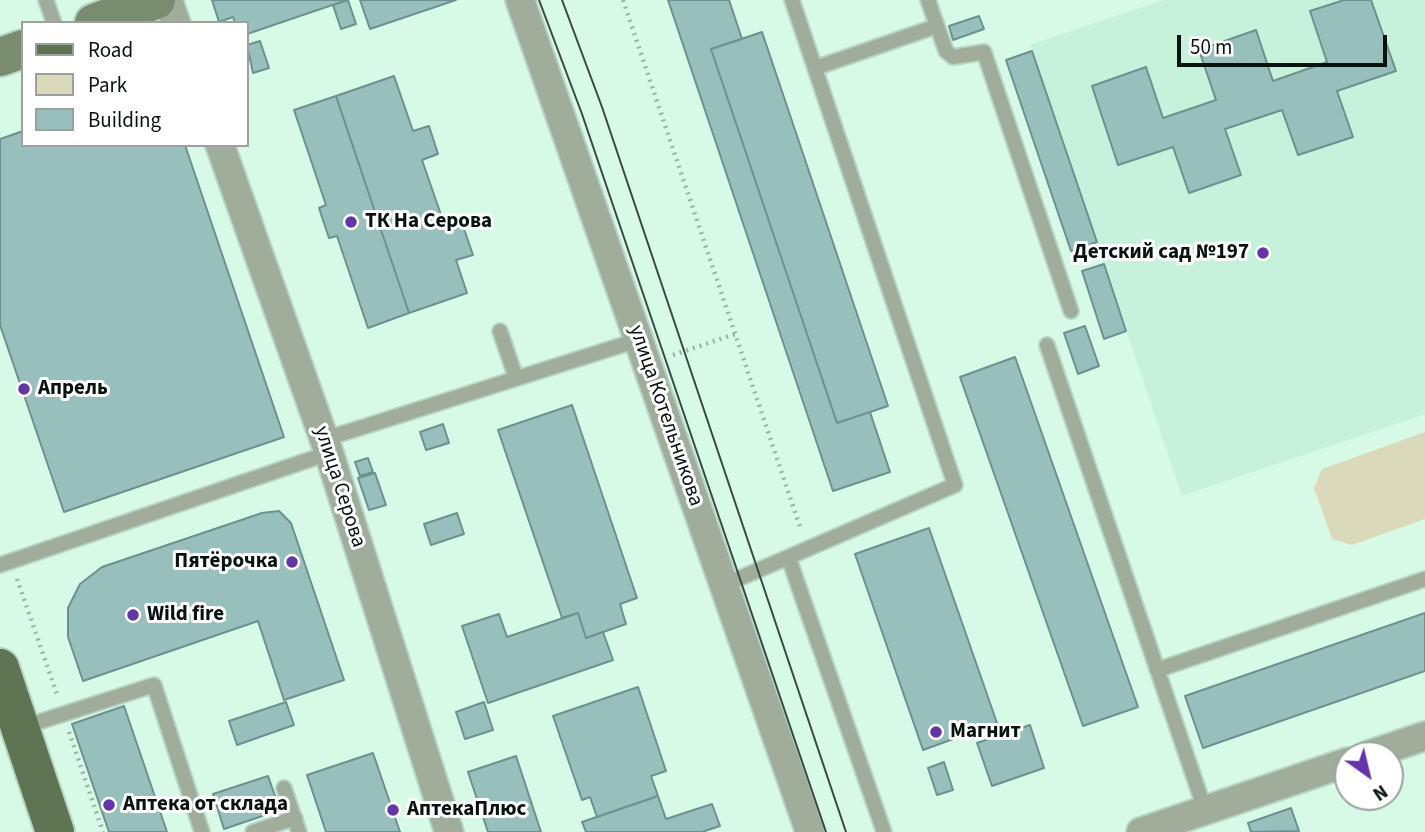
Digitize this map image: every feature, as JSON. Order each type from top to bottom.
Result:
[{"type":"main road","points":[[0,667],[10,731],[55,832]]},
{"type":"street","points":[[99,21],[156,0]]},
{"type":"street","points":[[167,0],[175,21]]},
{"type":"street","name":"улица Котельникова","points":[[520,0],[810,832]]},
{"type":"street","points":[[0,57],[21,50]]},
{"type":"street","name":"улица Серова","points":[[221,147],[327,446],[449,832]]},
{"type":"street","points":[[1404,743],[1425,736]]},
{"type":"street","points":[[1141,832],[1334,767]]},
{"type":"lane","points":[[46,0],[53,21]]},
{"type":"lane","points":[[724,585],[808,551],[955,485],[792,0]]},
{"type":"lane","points":[[928,0],[946,51],[953,57],[984,52],[1071,311]]},
{"type":"lane","points":[[815,68],[937,26]]},
{"type":"lane","points":[[500,331],[516,378]]},
{"type":"lane","points":[[1047,345],[1205,810]]},
{"type":"lane","points":[[0,565],[516,378],[643,352]]},
{"type":"lane","points":[[789,559],[884,832]]},
{"type":"lane","points":[[1157,670],[1425,579]]},
{"type":"lane","points":[[10,731],[154,685],[202,832]]},
{"type":"lane","points":[[253,832],[297,825],[284,788]]},
{"type":"path","points":[[623,0],[808,551]]},
{"type":"path","points":[[643,352],[735,334]]},
{"type":"shaded area","name":"Детский сад №197","points":[[1164,0],[1425,0],[1425,414],[1182,496],[1030,45]]},
{"type":"green space","points":[[1425,432],[1425,519],[1352,545],[1332,539],[1314,488],[1322,469]]},
{"type":"building","points":[[212,0],[347,0],[248,34],[248,21],[234,21],[233,17],[219,21]]},
{"type":"building","points":[[348,0],[356,24],[341,29],[333,5]]},
{"type":"building","points":[[360,0],[456,0],[370,29]]},
{"type":"building","points":[[668,0],[729,0],[742,39],[711,49],[837,423],[870,412],[890,472],[833,491]]},
{"type":"building","points":[[1344,0],[1371,0],[1396,71],[1337,91],[1353,137],[1298,155],[1282,110],[1225,129],[1241,175],[1189,193],[1173,147],[1118,165],[1092,86],[1146,67],[1163,118],[1216,100],[1199,50],[1256,30],[1273,81],[1327,62],[1310,11]]},
{"type":"building","points":[[979,16],[984,29],[953,40],[949,26]]},
{"type":"building","points":[[762,32],[888,406],[837,423],[711,49]]},
{"type":"building","points":[[260,41],[269,68],[253,73],[248,45]]},
{"type":"building","points":[[1032,51],[1097,242],[1071,251],[1006,60]]},
{"type":"building","points":[[394,76],[413,131],[429,126],[438,154],[422,160],[447,232],[463,226],[473,255],[456,260],[467,293],[409,313],[336,96]]},
{"type":"building","name":"ТК На Серова","points":[[336,96],[409,313],[368,328],[337,236],[329,238],[319,208],[326,205],[294,110]]},
{"type":"building","points":[[21,132],[21,147],[186,147],[284,437],[64,512],[0,325],[0,139]]},
{"type":"building","points":[[1104,264],[1126,331],[1104,339],[1082,271]]},
{"type":"building","points":[[1085,326],[1099,366],[1078,374],[1064,333]]},
{"type":"building","points":[[1015,357],[1138,707],[1083,726],[960,377]]},
{"type":"building","points":[[572,405],[637,598],[620,604],[626,624],[586,638],[578,613],[562,618],[498,430]]},
{"type":"building","points":[[443,424],[449,443],[426,450],[420,432]]},
{"type":"building","points":[[368,458],[373,472],[360,476],[355,462]]},
{"type":"building","points":[[375,473],[386,505],[369,510],[358,478]]},
{"type":"building","points":[[279,511],[291,523],[344,680],[284,700],[258,621],[83,681],[68,637],[68,608],[80,584],[102,567],[262,513]]},
{"type":"building","points":[[457,513],[464,534],[431,545],[424,524]]},
{"type":"building","points":[[929,528],[997,723],[923,750],[855,554]]},
{"type":"building","points":[[578,613],[586,638],[603,632],[613,660],[488,703],[462,626],[499,614],[507,637]]},
{"type":"building","points":[[1425,613],[1425,671],[1203,748],[1185,696]]},
{"type":"building","points":[[638,687],[666,771],[651,776],[658,796],[597,817],[590,797],[582,800],[553,716]]},
{"type":"building","points":[[286,702],[294,725],[237,745],[229,721]]},
{"type":"building","points":[[484,702],[493,730],[465,739],[456,712]]},
{"type":"building","points":[[124,706],[167,832],[109,832],[72,724]]},
{"type":"building","points":[[1030,725],[1044,768],[992,786],[977,743]]},
{"type":"building","points":[[373,753],[400,832],[326,832],[307,775]]},
{"type":"building","points":[[516,756],[541,832],[488,832],[468,772]]},
{"type":"building","points":[[944,762],[953,790],[937,795],[928,768]]},
{"type":"building","points":[[268,776],[280,810],[224,829],[213,794]]},
{"type":"building","points":[[658,796],[666,819],[712,804],[720,826],[702,832],[586,832],[582,822]]},
{"type":"building","points":[[1291,808],[1299,831],[1251,832],[1248,823]]},
{"type":"tram line","points":[[539,0],[582,114],[826,832]]},
{"type":"tram line","points":[[562,0],[602,107],[846,832]]},
{"type":"place","name":"ТК На Серова","points":[[351,222]]},
{"type":"place","name":"Детский сад №197","points":[[1263,253]]},
{"type":"place","name":"Апрель","points":[[24,389]]},
{"type":"place","name":"Пятёрочка","points":[[292,562]]},
{"type":"place","name":"Wild fire","points":[[133,615]]},
{"type":"place","name":"Магнит","points":[[936,732]]},
{"type":"place","name":"Аптека от склада","points":[[109,805]]},
{"type":"place","name":"АптекаПлюс","points":[[393,810]]}]
